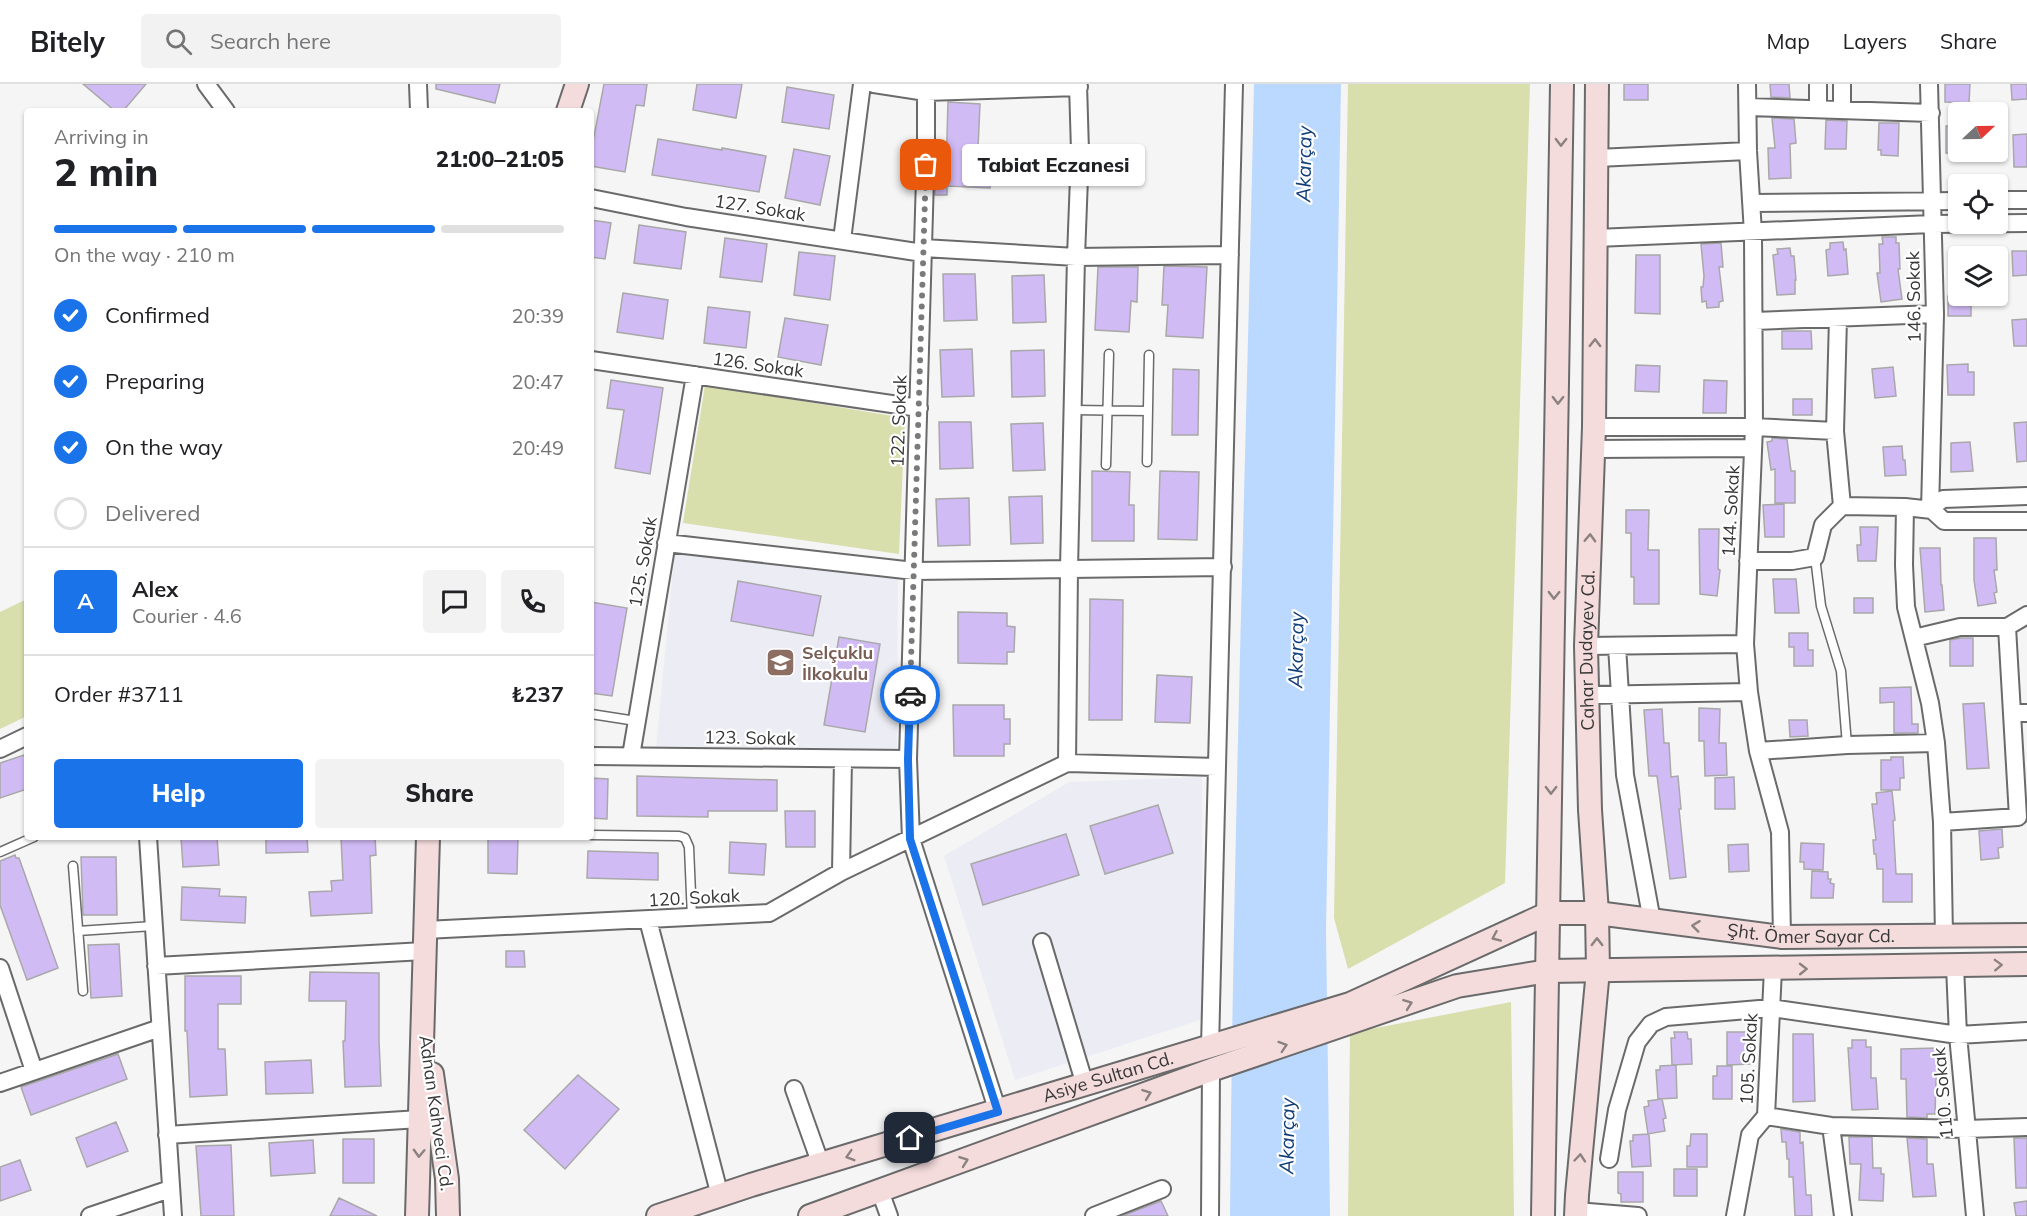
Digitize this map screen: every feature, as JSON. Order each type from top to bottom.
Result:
[{"type":"main road","points":[[569,108],[577,84]]},
{"type":"main road","name":"Cahar Dudayev Cd.","points":[[1544,1216],[1562,84]]},
{"type":"main road","name":"Cahar Dudayev Cd.","points":[[1576,1214],[1598,970],[1598,914],[1590,810],[1586,646],[1593,438],[1597,84]]},
{"type":"main road","name":"Adnan Kahveci Cd.","points":[[417,1216],[428,840]]},
{"type":"main road","name":"Şht. Ömer Sayar Cd.","points":[[1549,913],[1598,914],[1782,937],[2027,935]]},
{"type":"main road","name":"Asiye Sultan Cd.","points":[[810,1216],[1219,1068],[1351,1014],[1549,913]]},
{"type":"main road","name":"Şht. Ömer Sayar Cd.","points":[[1548,972],[2027,964]]},
{"type":"main road","name":"Asiye Sultan Cd.","points":[[658,1216],[1219,1044],[1351,1014],[1457,986],[1548,972]]},
{"type":"main road","name":"Adnan Kahveci Cd.","points":[[422,1011],[447,1179],[448,1216]]},
{"type":"street","points":[[206,84],[224,108]]},
{"type":"street","points":[[418,84],[419,108]]},
{"type":"street","points":[[842,240],[862,84]]},
{"type":"street","points":[[874,84],[926,88],[1078,86],[1080,152],[1067,763],[1217,767]]},
{"type":"street","points":[[1219,1044],[1217,767],[1234,84]]},
{"type":"street","name":"144. Sokak","points":[[1747,84],[1748,152],[1754,233],[1755,321],[1754,448],[1745,644],[1749,692],[1758,751],[1780,832],[1782,937]]},
{"type":"street","points":[[1818,84],[1818,109]]},
{"type":"street","points":[[1842,84],[1842,110]]},
{"type":"street","name":"146. Sokak","points":[[1929,84],[1935,314],[1931,510]]},
{"type":"street","name":"122. Sokak","points":[[926,88],[908,759],[910,839],[998,1112]]},
{"type":"street","points":[[1748,107],[1931,113]]},
{"type":"street","points":[[1597,158],[1748,152]]},
{"type":"street","name":"127. Sokak","points":[[594,199],[686,217],[923,250],[1076,257],[1230,255]]},
{"type":"street","points":[[2008,200],[2027,200]]},
{"type":"street","points":[[1751,203],[1948,201]]},
{"type":"street","points":[[1596,238],[1932,224],[2027,223]]},
{"type":"street","points":[[1755,321],[1935,314]]},
{"type":"street","points":[[1838,318],[1835,431],[1842,506]]},
{"type":"street","name":"126. Sokak","points":[[594,360],[919,408]]},
{"type":"street","name":"125. Sokak","points":[[631,756],[695,375]]},
{"type":"street","points":[[1593,438],[1754,427],[1835,431]]},
{"type":"street","points":[[1593,438],[1754,448]]},
{"type":"street","points":[[1931,510],[1943,499],[2027,496]]},
{"type":"street","points":[[1748,561],[1792,561],[1815,557],[1823,525],[1842,506],[1905,507],[1931,510],[1944,521],[2027,521]]},
{"type":"street","points":[[1905,507],[1906,607],[1930,703],[1936,743],[1942,822],[1944,937]]},
{"type":"street","points":[[666,543],[914,571],[1223,567]]},
{"type":"street","points":[[1914,638],[1960,627],[2007,627],[2027,615]]},
{"type":"street","points":[[1942,822],[2022,816],[2019,713],[2007,627]]},
{"type":"street","points":[[1586,646],[1745,644]]},
{"type":"street","points":[[1617,646],[1618,694],[1625,775],[1652,921]]},
{"type":"street","points":[[1587,695],[1749,692]]},
{"type":"street","points":[[0,749],[24,737]]},
{"type":"street","points":[[1758,751],[1847,745],[1936,743]]},
{"type":"street","name":"123. Sokak","points":[[594,756],[908,759]]},
{"type":"street","points":[[841,872],[843,759]]},
{"type":"street","name":"120. Sokak","points":[[156,966],[648,920],[769,913],[841,872],[1067,763]]},
{"type":"street","points":[[148,840],[173,1216]]},
{"type":"street","points":[[648,920],[720,1196]]},
{"type":"street","points":[[1042,942],[1085,1086]]},
{"type":"street","name":"110. Sokak","points":[[1955,966],[1958,1035],[1975,1216]]},
{"type":"street","points":[[0,968],[34,1071]]},
{"type":"street","name":"105. Sokak","points":[[1735,1216],[1750,1135],[1766,1116],[1773,969]]},
{"type":"street","points":[[1609,1159],[1617,1110],[1637,1042],[1658,1020],[1673,1015],[1771,1008],[1958,1035],[2027,1031]]},
{"type":"street","points":[[0,1083],[160,1028]]},
{"type":"street","points":[[1210,1216],[1219,1068]]},
{"type":"street","points":[[794,1089],[822,1165]]},
{"type":"street","points":[[1766,1116],[1832,1126],[2027,1128]]},
{"type":"street","points":[[167,1135],[420,1119]]},
{"type":"street","points":[[1832,1126],[1843,1216]]},
{"type":"street","points":[[90,1216],[170,1189]]},
{"type":"street","points":[[1094,1216],[1162,1189]]},
{"type":"street","points":[[880,1191],[889,1216]]},
{"type":"street","points":[[1576,1214],[1638,1216]]},
{"type":"lane","points":[[1106,465],[1109,354]]},
{"type":"lane","points":[[1147,462],[1149,355]]},
{"type":"lane","points":[[1073,410],[1148,411]]},
{"type":"lane","points":[[1815,557],[1821,606],[1840,671],[1847,745]]},
{"type":"lane","points":[[594,714],[636,721]]},
{"type":"lane","points":[[594,835],[679,836],[685,838],[688,847],[692,918]]},
{"type":"lane","points":[[0,852],[27,840]]},
{"type":"lane","points":[[73,866],[83,991]]},
{"type":"lane","points":[[78,931],[153,926]]},
{"type":"shaded area","name":"Selçuklu İlkokulu","points":[[675,547],[898,579],[897,749],[656,748]]},
{"type":"shaded area","points":[[1202,777],[1203,1019],[1015,1080],[944,856],[1069,782]]},
{"type":"green space","points":[[1348,84],[1530,84],[1505,883],[1348,969],[1334,918]]},
{"type":"green space","points":[[705,385],[905,418],[899,554],[683,523]]},
{"type":"green space","points":[[24,600],[24,717],[0,729],[0,612]]},
{"type":"green space","points":[[1511,1002],[1514,1216],[1348,1216],[1350,1033]]},
{"type":"water","name":"Akarçay","points":[[1254,84],[1341,84],[1326,931],[1330,1216],[1230,1216],[1237,792]]},
{"type":"building","points":[[83,84],[146,84],[126,108],[111,108]]},
{"type":"building","points":[[436,84],[500,84],[495,103],[436,89]]},
{"type":"building","points":[[604,84],[647,84],[644,106],[636,105],[625,172],[594,167],[594,136]]},
{"type":"building","points":[[697,84],[742,84],[736,118],[693,110]]},
{"type":"building","points":[[1624,84],[1648,84],[1648,100],[1624,100]]},
{"type":"building","points":[[1770,84],[1789,84],[1790,98],[1771,97]]},
{"type":"building","points":[[1945,84],[1970,84],[1969,102],[1945,102]]},
{"type":"building","points":[[2011,84],[2027,84],[2027,99],[2012,100]]},
{"type":"building","points":[[787,87],[834,95],[829,129],[782,122]]},
{"type":"building","points":[[948,102],[980,104],[977,171],[990,172],[990,188],[947,186],[947,195],[935,195],[936,170],[946,170]]},
{"type":"building","points":[[1772,118],[1794,119],[1796,143],[1790,144],[1791,178],[1769,179],[1768,148],[1775,148]]},
{"type":"building","points":[[1826,120],[1847,121],[1846,149],[1825,149]]},
{"type":"building","points":[[1879,123],[1899,123],[1898,156],[1881,155],[1881,150],[1878,150]]},
{"type":"building","points":[[1946,126],[1948,126],[1948,153],[1946,153]]},
{"type":"building","points":[[2027,134],[2027,167],[2014,167],[2013,135]]},
{"type":"building","points":[[658,139],[766,156],[759,192],[652,175]]},
{"type":"building","points":[[794,149],[830,156],[820,205],[785,198]]},
{"type":"building","points":[[594,220],[611,223],[605,259],[594,257]]},
{"type":"building","points":[[639,225],[686,232],[681,269],[634,263]]},
{"type":"building","points":[[1882,237],[1896,237],[1896,243],[1899,243],[1900,269],[1898,269],[1902,299],[1881,302],[1877,273],[1880,273],[1879,244],[1883,244]]},
{"type":"building","points":[[725,238],[767,244],[762,282],[720,277]]},
{"type":"building","points":[[1843,242],[1844,250],[1846,249],[1848,274],[1828,276],[1826,250],[1830,249],[1830,243]]},
{"type":"building","points":[[1721,243],[1723,267],[1719,267],[1723,301],[1719,302],[1719,307],[1707,308],[1706,301],[1702,302],[1701,287],[1703,287],[1704,276],[1701,244]]},
{"type":"building","points":[[1790,248],[1791,256],[1794,256],[1795,294],[1777,295],[1773,255],[1778,254],[1777,249]]},
{"type":"building","points":[[2012,251],[2027,251],[2027,275],[2013,276]]},
{"type":"building","points":[[799,252],[835,256],[830,300],[794,295]]},
{"type":"building","points":[[1636,255],[1660,255],[1660,314],[1635,313]]},
{"type":"building","points":[[1164,266],[1207,267],[1203,338],[1166,336],[1168,305],[1162,305]]},
{"type":"building","points":[[1098,267],[1138,267],[1137,302],[1131,301],[1129,332],[1095,330]]},
{"type":"building","points":[[943,274],[975,274],[977,320],[944,321]]},
{"type":"building","points":[[1044,275],[1046,322],[1013,323],[1012,276]]},
{"type":"building","points":[[623,293],[668,300],[663,339],[617,332]]},
{"type":"building","points":[[1948,306],[1971,306],[1971,316],[1948,316]]},
{"type":"building","points":[[708,307],[750,312],[746,348],[704,343]]},
{"type":"building","points":[[785,318],[828,325],[821,365],[778,357]]},
{"type":"building","points":[[2027,319],[2027,346],[2014,346],[2012,320]]},
{"type":"building","points":[[1782,331],[1811,331],[1812,349],[1782,349]]},
{"type":"building","points":[[972,349],[974,396],[942,397],[940,350]]},
{"type":"building","points":[[1044,350],[1045,396],[1012,397],[1011,351]]},
{"type":"building","points":[[1968,364],[1968,372],[1974,372],[1974,395],[1948,395],[1947,365]]},
{"type":"building","points":[[1636,365],[1660,366],[1659,392],[1635,391]]},
{"type":"building","points":[[1893,367],[1896,396],[1875,398],[1872,369]]},
{"type":"building","points":[[1173,369],[1199,370],[1198,435],[1172,435]]},
{"type":"building","points":[[611,380],[663,388],[650,474],[615,468],[624,410],[607,408]]},
{"type":"building","points":[[1704,380],[1727,381],[1726,413],[1703,413]]},
{"type":"building","points":[[1793,399],[1812,399],[1812,415],[1793,415]]},
{"type":"building","points":[[939,422],[971,422],[973,468],[940,469]]},
{"type":"building","points":[[2027,422],[2027,461],[2017,462],[2014,423]]},
{"type":"building","points":[[1043,423],[1045,470],[1013,471],[1011,424]]},
{"type":"building","points":[[1772,438],[1787,439],[1791,471],[1795,471],[1795,503],[1775,503],[1775,469],[1771,470],[1767,442],[1772,441]]},
{"type":"building","points":[[1970,442],[1973,471],[1951,472],[1951,443]]},
{"type":"building","points":[[1902,446],[1906,475],[1885,476],[1883,447]]},
{"type":"building","points":[[1092,471],[1130,472],[1129,505],[1134,505],[1134,541],[1092,541]]},
{"type":"building","points":[[1160,471],[1199,472],[1197,540],[1158,539]]},
{"type":"building","points":[[1042,496],[1043,543],[1011,544],[1009,497]]},
{"type":"building","points":[[969,498],[970,545],[938,546],[936,499]]},
{"type":"building","points":[[1784,504],[1784,537],[1765,537],[1763,505]]},
{"type":"building","points":[[1626,510],[1649,510],[1648,550],[1659,550],[1659,604],[1634,604],[1634,577],[1631,577],[1631,533],[1626,533]]},
{"type":"building","points":[[1860,527],[1878,527],[1876,561],[1858,561],[1857,545],[1861,545]]},
{"type":"building","points":[[1699,529],[1719,529],[1718,569],[1720,570],[1717,596],[1700,594]]},
{"type":"building","points":[[1974,538],[1996,538],[1997,570],[1994,570],[1997,592],[1994,593],[1996,603],[1978,606],[1974,580]]},
{"type":"building","points":[[1920,548],[1940,548],[1944,610],[1925,612]]},
{"type":"building","points":[[1773,579],[1796,579],[1799,613],[1775,613]]},
{"type":"building","points":[[738,581],[821,596],[813,636],[731,621]]},
{"type":"building","points":[[1854,598],[1873,598],[1873,613],[1854,613]]},
{"type":"building","points":[[1090,599],[1123,600],[1122,720],[1089,720]]},
{"type":"building","points":[[594,602],[627,608],[612,696],[594,693]]},
{"type":"building","points":[[958,612],[1007,613],[1007,626],[1015,627],[1014,652],[1007,652],[1007,664],[958,663]]},
{"type":"building","points":[[1789,633],[1808,633],[1808,650],[1813,650],[1813,666],[1794,666],[1794,647],[1789,647]]},
{"type":"building","points":[[839,637],[880,644],[865,732],[824,725]]},
{"type":"building","points":[[1973,638],[1973,666],[1950,666],[1950,640]]},
{"type":"building","points":[[1157,675],[1192,677],[1190,723],[1155,722]]},
{"type":"building","points":[[1911,687],[1912,724],[1918,724],[1918,733],[1894,733],[1894,702],[1880,703],[1880,688]]},
{"type":"building","points":[[1984,703],[1989,768],[1967,769],[1963,704]]},
{"type":"building","points":[[953,705],[1004,705],[1004,719],[1010,719],[1010,744],[1004,744],[1004,756],[954,756]]},
{"type":"building","points":[[1699,708],[1720,709],[1719,743],[1726,743],[1727,775],[1705,776],[1704,741],[1699,741]]},
{"type":"building","points":[[1662,709],[1664,743],[1669,743],[1671,777],[1678,776],[1686,877],[1670,879],[1657,776],[1649,776],[1644,710]]},
{"type":"building","points":[[1789,720],[1807,720],[1808,736],[1790,737]]},
{"type":"building","points":[[24,755],[24,790],[0,798],[0,763]]},
{"type":"building","points":[[1891,757],[1903,757],[1904,778],[1900,778],[1900,790],[1881,790],[1881,760],[1891,760]]},
{"type":"building","points":[[637,776],[777,780],[777,811],[708,811],[708,817],[637,816]]},
{"type":"building","points":[[1734,777],[1735,809],[1715,809],[1715,778]]},
{"type":"building","points":[[594,778],[608,779],[607,819],[594,818]]},
{"type":"building","points":[[1892,791],[1896,874],[1912,874],[1912,902],[1883,902],[1883,869],[1877,869],[1876,854],[1874,854],[1873,840],[1876,840],[1872,804],[1877,804],[1876,793]]},
{"type":"building","points":[[1158,805],[1173,853],[1105,874],[1090,826]]},
{"type":"building","points":[[785,811],[815,811],[815,847],[786,847]]},
{"type":"building","points":[[2002,829],[2003,847],[1998,848],[1999,858],[1981,860],[1979,831]]},
{"type":"building","points":[[1066,834],[1079,875],[983,905],[971,864]]},
{"type":"building","points":[[181,840],[217,840],[219,865],[183,867]]},
{"type":"building","points":[[266,840],[307,840],[308,852],[266,853]]},
{"type":"building","points":[[341,840],[375,840],[376,855],[370,856],[372,913],[311,916],[309,892],[332,891],[331,881],[343,880]]},
{"type":"building","points":[[488,840],[518,840],[517,874],[488,873]]},
{"type":"building","points":[[730,842],[766,844],[764,875],[729,873]]},
{"type":"building","points":[[1801,843],[1824,844],[1823,870],[1804,869],[1804,862],[1800,862]]},
{"type":"building","points":[[1748,844],[1749,871],[1729,872],[1728,845]]},
{"type":"building","points":[[588,851],[658,853],[658,880],[587,878]]},
{"type":"building","points":[[15,855],[19,858],[58,968],[27,980],[0,905],[0,861]]},
{"type":"building","points":[[81,857],[116,857],[117,915],[83,915]]},
{"type":"building","points":[[1812,871],[1828,872],[1830,883],[1834,884],[1833,898],[1811,898]]},
{"type":"building","points":[[182,887],[220,889],[219,896],[246,897],[245,923],[181,920]]},
{"type":"building","points":[[119,944],[122,996],[91,998],[88,945]]},
{"type":"building","points":[[506,951],[524,951],[525,967],[506,967]]},
{"type":"building","points":[[310,972],[379,973],[381,1086],[345,1087],[343,1041],[345,1041],[346,1001],[309,1001]]},
{"type":"building","points":[[185,976],[241,976],[241,1004],[218,1004],[218,1049],[225,1049],[227,1095],[190,1097],[187,1031],[185,1031]]},
{"type":"building","points":[[1674,1032],[1687,1032],[1688,1039],[1691,1039],[1692,1064],[1672,1065],[1671,1038],[1675,1038]]},
{"type":"building","points":[[1727,1032],[1750,1032],[1750,1064],[1727,1065]]},
{"type":"building","points":[[1793,1034],[1813,1034],[1815,1101],[1793,1102]]},
{"type":"building","points":[[1852,1040],[1866,1040],[1866,1047],[1871,1047],[1871,1078],[1876,1078],[1878,1109],[1852,1110],[1848,1048],[1852,1048]]},
{"type":"building","points":[[1937,1048],[1935,1114],[1927,1114],[1927,1118],[1907,1117],[1906,1079],[1901,1079],[1901,1049]]},
{"type":"building","points":[[118,1054],[127,1079],[31,1115],[21,1087]]},
{"type":"building","points":[[311,1060],[313,1093],[266,1094],[265,1062]]},
{"type":"building","points":[[1676,1065],[1677,1098],[1658,1099],[1656,1070],[1660,1070],[1660,1066]]},
{"type":"building","points":[[1717,1066],[1732,1066],[1732,1099],[1713,1099],[1713,1076],[1717,1076]]},
{"type":"building","points":[[578,1075],[619,1109],[565,1169],[524,1130]]},
{"type":"building","points":[[1662,1099],[1666,1118],[1663,1119],[1665,1131],[1648,1134],[1644,1107],[1649,1106],[1648,1101]]},
{"type":"building","points":[[116,1122],[128,1151],[87,1167],[76,1138]]},
{"type":"building","points":[[1781,1129],[1800,1132],[1800,1143],[1803,1142],[1806,1195],[1811,1195],[1812,1216],[1795,1216],[1793,1177],[1789,1177],[1789,1159],[1787,1159],[1786,1142],[1782,1142]]},
{"type":"building","points":[[1649,1134],[1651,1166],[1632,1167],[1630,1141],[1633,1141],[1633,1135]]},
{"type":"building","points":[[1691,1134],[1707,1134],[1707,1167],[1687,1167],[1687,1146],[1690,1146]]},
{"type":"building","points":[[1849,1137],[1872,1137],[1873,1168],[1881,1168],[1881,1174],[1884,1174],[1883,1201],[1859,1200],[1861,1164],[1850,1164]]},
{"type":"building","points":[[1907,1138],[1927,1139],[1927,1164],[1933,1164],[1936,1196],[1913,1197]]},
{"type":"building","points":[[2014,1138],[2027,1138],[2027,1188],[2016,1188]]},
{"type":"building","points":[[343,1139],[374,1139],[374,1183],[343,1183]]},
{"type":"building","points":[[313,1140],[315,1173],[271,1176],[269,1143]]},
{"type":"building","points":[[231,1145],[234,1216],[201,1216],[196,1146]]},
{"type":"building","points":[[20,1160],[31,1190],[0,1201],[0,1167]]},
{"type":"building","points":[[1674,1169],[1697,1169],[1697,1196],[1674,1196]]},
{"type":"building","points":[[1618,1172],[1643,1172],[1643,1202],[1621,1202],[1621,1194],[1618,1193]]},
{"type":"building","points":[[339,1198],[377,1216],[330,1216]]},
{"type":"building","points":[[1161,1201],[1168,1216],[1122,1216]]},
{"type":"building","points":[[2027,1201],[2027,1216],[2016,1216],[2014,1203]]},
{"type":"way so far","points":[[910,695],[926,165]]},
{"type":"place","name":"Tabiat Eczanesi","points":[[926,165]]},
{"type":"place","name":"Selçuklu İlkokulu","points":[[781,663]]},
{"type":"route","points":[[910,695],[908,759],[910,839],[998,1112],[910,1138]]}]
